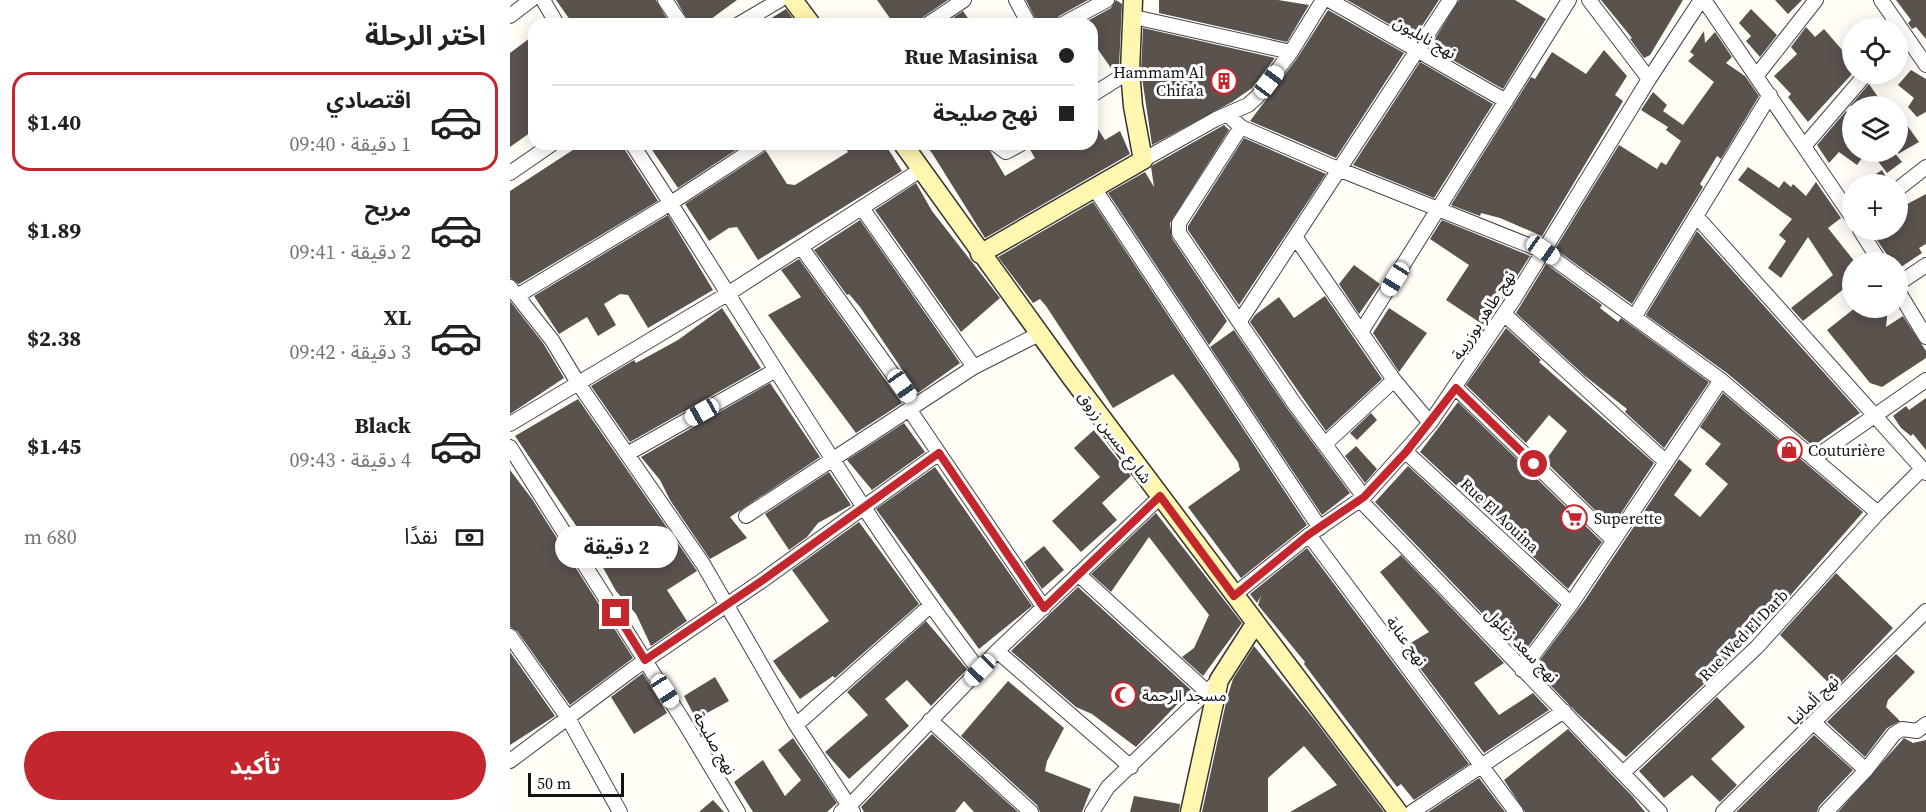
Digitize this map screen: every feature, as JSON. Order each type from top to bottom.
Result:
[{"type":"street","points":[[510,16],[531,0]]},
{"type":"street","points":[[543,0],[554,18]]},
{"type":"street","points":[[665,0],[677,18]]},
{"type":"street","points":[[749,18],[780,0]]},
{"type":"street","points":[[793,0],[806,18]]},
{"type":"street","points":[[937,18],[964,0]]},
{"type":"street","points":[[1016,0],[1026,18]]},
{"type":"street","points":[[1074,18],[1107,0]]},
{"type":"street","points":[[1240,321],[1450,0]]},
{"type":"street","points":[[1362,332],[1569,0]]},
{"type":"street","points":[[1589,0],[1649,79]]},
{"type":"street","points":[[1702,0],[1805,145],[1842,202]]},
{"type":"street","name":"نهج طاهر بوزريبة","points":[[1234,596],[1314,532],[1362,499],[1430,423],[1456,388],[1504,314],[1649,79],[1702,0]]},
{"type":"street","points":[[1756,75],[1816,0]]},
{"type":"street","points":[[1881,0],[1891,18]]},
{"type":"street","points":[[980,254],[1257,97],[1291,52],[1320,1]]},
{"type":"street","name":"نهج نابليون","points":[[1320,1],[1417,51],[1506,101]]},
{"type":"street","points":[[1143,160],[1132,106],[1130,71],[1134,8],[1291,52]]},
{"type":"street","points":[[1908,43],[1926,65]]},
{"type":"street","points":[[1098,91],[1130,71]]},
{"type":"street","points":[[1805,145],[1857,84]]},
{"type":"street","points":[[1635,316],[1770,95]]},
{"type":"street","points":[[1228,115],[1241,127],[1338,169],[1543,250],[1721,380],[1878,513]]},
{"type":"street","name":"نهج سعد زغلول","points":[[1241,127],[1178,229],[1362,499],[1522,670],[1624,772],[1660,812]]},
{"type":"street","points":[[510,173],[543,150]]},
{"type":"street","points":[[636,150],[864,508],[930,606],[980,670]]},
{"type":"street","points":[[752,150],[671,203],[514,291],[552,340],[578,383],[728,603],[796,725],[847,810],[997,651],[1160,496]]},
{"type":"street","name":"شارع حسين زروق","points":[[908,150],[1039,334],[1398,812]]},
{"type":"street","points":[[1908,181],[1926,167]]},
{"type":"street","points":[[510,424],[729,293],[922,169]]},
{"type":"street","name":"نهج عنابة","points":[[1094,188],[1314,532],[1480,767],[1516,812]]},
{"type":"street","points":[[861,208],[974,367]]},
{"type":"street","points":[[1696,217],[1924,471]]},
{"type":"street","points":[[1296,238],[1394,380],[1430,423]]},
{"type":"street","points":[[801,247],[912,407],[939,453],[1044,608]]},
{"type":"street","points":[[1908,277],[1926,265]]},
{"type":"street","points":[[1908,307],[1926,337]]},
{"type":"street","points":[[1504,314],[1666,462]]},
{"type":"street","points":[[747,516],[974,367],[1039,334]]},
{"type":"street","points":[[627,454],[776,370]]},
{"type":"street","points":[[1324,444],[1394,380]]},
{"type":"street","points":[[1522,670],[1571,603],[1721,380]]},
{"type":"street","points":[[1814,458],[1926,380]]},
{"type":"street","points":[[1456,388],[1613,540]]},
{"type":"street","name":"نهج صليحة","points":[[510,447],[738,812]]},
{"type":"street","name":"Rue El Aouina","points":[[1406,452],[1571,603]]},
{"type":"street","points":[[510,761],[645,660],[939,453]]},
{"type":"street","name":"Rue Wed El Darb","points":[[1624,772],[1764,640],[1878,513],[1924,471]]},
{"type":"street","points":[[1078,574],[1213,685]]},
{"type":"street","points":[[796,725],[930,606]]},
{"type":"street","name":"نهج ألمانيا","points":[[1723,812],[1926,611]]},
{"type":"street","points":[[1092,812],[1102,793],[1213,685],[1255,624]]},
{"type":"street","points":[[510,636],[568,718],[620,812]]},
{"type":"street","points":[[997,651],[1131,767]]},
{"type":"street","points":[[1190,812],[1213,685]]},
{"type":"street","points":[[1412,812],[1564,711]]},
{"type":"street","points":[[930,720],[1030,812]]},
{"type":"street","points":[[1814,723],[1866,770]]},
{"type":"street","points":[[1826,812],[1866,770],[1897,731],[1917,731],[1926,724]]},
{"type":"building","points":[[556,0],[656,0],[666,18],[569,18]]},
{"type":"building","points":[[676,0],[737,0],[712,18],[686,18]]},
{"type":"building","points":[[877,0],[948,0],[922,18],[890,18]]},
{"type":"building","points":[[1026,0],[1088,0],[1058,18],[1035,18]]},
{"type":"building","points":[[1116,0],[1122,4],[1119,67],[1113,71],[1098,49],[1098,18],[1093,18],[1111,8]]},
{"type":"building","points":[[1159,0],[1278,0],[1309,5],[1287,42],[1159,13]]},
{"type":"building","points":[[1347,0],[1439,0],[1414,38]]},
{"type":"building","points":[[1459,0],[1515,0],[1546,19],[1503,89],[1430,47]]},
{"type":"building","points":[[1601,0],[1683,0],[1650,55],[1644,58],[1630,39],[1632,38]]},
{"type":"building","points":[[1775,0],[1802,0],[1788,14]]},
{"type":"building","points":[[1896,0],[1926,0],[1926,39],[1916,27],[1912,29],[1908,23],[1911,20]]},
{"type":"building","points":[[786,9],[793,18],[772,18]]},
{"type":"building","points":[[1751,9],[1777,35],[1760,57],[1746,41],[1751,36],[1739,23]]},
{"type":"building","points":[[1328,10],[1404,53],[1336,158],[1250,121],[1298,57]]},
{"type":"building","points":[[963,11],[968,18],[953,18]]},
{"type":"building","points":[[1806,27],[1815,37],[1824,29],[1842,50],[1843,84],[1808,122],[1788,97],[1791,94],[1774,76],[1797,54],[1791,47]]},
{"type":"building","points":[[1143,28],[1275,58],[1252,88],[1232,102],[1152,145],[1141,71]]},
{"type":"building","points":[[1704,31],[1705,43],[1715,32],[1732,57],[1726,63],[1745,76],[1759,96],[1721,159],[1717,156],[1700,184],[1703,187],[1632,304],[1555,249],[1619,145],[1657,169],[1661,162],[1666,165],[1681,141],[1666,130],[1668,127],[1641,110],[1653,92],[1667,105],[1663,111],[1683,125],[1714,82],[1688,61],[1694,55],[1690,52]]},
{"type":"building","points":[[528,40],[528,134],[510,147],[510,53]]},
{"type":"building","points":[[1604,50],[1627,76],[1615,95],[1623,101],[1542,236],[1500,218],[1481,213],[1480,216],[1451,205],[1531,77],[1535,79],[1552,52],[1586,74]]},
{"type":"building","points":[[1420,62],[1493,104],[1434,198],[1353,165]]},
{"type":"building","points":[[1911,70],[1926,79],[1926,112],[1917,117],[1908,107],[1914,98],[1898,85],[1908,84],[1908,73]]},
{"type":"building","points":[[1869,84],[1877,96],[1859,96]]},
{"type":"building","points":[[1842,116],[1842,154],[1839,152],[1829,163],[1817,145]]},
{"type":"building","points":[[1224,125],[1229,130],[1170,223],[1172,238],[1227,321],[1209,345],[1108,193],[1145,172],[1154,187],[1151,167],[1153,165]]},
{"type":"building","points":[[1908,127],[1919,142],[1908,148]]},
{"type":"building","points":[[1098,129],[1105,140],[1120,131],[1130,154],[985,238],[929,150],[990,150],[1005,176],[1035,158],[1030,150],[1098,150]]},
{"type":"building","points":[[1244,138],[1326,174],[1239,305],[1188,230],[1188,226]]},
{"type":"building","points":[[573,150],[625,150],[658,201],[519,284],[510,278],[510,191]]},
{"type":"building","points":[[652,150],[736,150],[678,188]]},
{"type":"building","points":[[847,150],[889,150],[902,171],[758,260],[737,227],[729,228],[709,241],[685,204],[766,151],[787,184],[795,185],[848,152]]},
{"type":"building","points":[[1879,162],[1902,162],[1887,173]]},
{"type":"building","points":[[1748,167],[1779,188],[1784,181],[1791,187],[1793,184],[1806,196],[1816,182],[1841,218],[1828,228],[1847,252],[1842,252],[1842,290],[1803,321],[1791,308],[1833,275],[1808,237],[1781,278],[1768,268],[1786,241],[1779,235],[1792,219],[1738,180]]},
{"type":"building","points":[[916,183],[932,211],[1000,298],[961,332],[875,210]]},
{"type":"building","points":[[1926,194],[1926,244],[1919,248],[1922,253],[1908,262],[1908,252],[1885,252],[1877,240],[1908,240],[1908,204]]},
{"type":"building","points":[[1093,202],[1307,525],[1241,578],[1188,507],[1240,470],[1238,462],[1182,385],[1173,374],[1113,408],[1046,306],[1040,299],[1033,303],[998,257]]},
{"type":"building","points":[[668,215],[713,290],[648,328],[628,295],[620,294],[604,304],[616,325],[598,336],[587,317],[559,334],[534,296]]},
{"type":"building","points":[[860,220],[960,363],[918,393],[860,307],[849,294],[847,295],[814,250]]},
{"type":"building","points":[[1442,220],[1530,256],[1485,326],[1446,300],[1469,265],[1430,239]]},
{"type":"building","points":[[1697,231],[1860,413],[1813,446],[1727,373],[1646,315]]},
{"type":"building","points":[[799,259],[902,403],[856,433],[768,315],[801,297],[781,270]]},
{"type":"building","points":[[1546,264],[1602,305],[1600,308],[1618,322],[1621,318],[1709,382],[1664,448],[1625,412],[1627,409],[1585,376],[1516,313]]},
{"type":"building","points":[[1354,265],[1380,284],[1359,314],[1339,284]]},
{"type":"building","points":[[1325,296],[1382,379],[1326,431],[1250,322],[1255,315],[1279,297],[1294,318]]},
{"type":"building","points":[[510,301],[543,343],[564,378],[510,414]]},
{"type":"building","points":[[722,308],[761,368],[630,442],[591,386],[634,360],[636,363],[678,340]]},
{"type":"building","points":[[1389,308],[1427,333],[1399,372],[1373,333]]},
{"type":"building","points":[[1842,318],[1887,318],[1886,327],[1900,318],[1904,318],[1926,351],[1926,358],[1882,387],[1870,383],[1827,330]]},
{"type":"building","points":[[1506,328],[1541,360],[1539,362],[1654,463],[1612,527],[1545,461],[1567,431],[1549,415],[1526,443],[1466,385]]},
{"type":"building","points":[[1234,330],[1287,408],[1350,493],[1322,515],[1210,347]]},
{"type":"building","points":[[770,383],[820,457],[730,517],[747,538],[710,559],[670,500],[660,480],[641,457]]},
{"type":"building","points":[[1723,393],[1863,512],[1767,622],[1765,620],[1705,683],[1626,757],[1577,713],[1534,668],[1585,600],[1679,459],[1692,470],[1674,495],[1700,517],[1728,484],[1705,464],[1721,444],[1700,427]]},
{"type":"building","points":[[1926,398],[1926,450],[1913,434],[1911,436],[1901,428],[1893,416],[1906,406],[1909,410]]},
{"type":"building","points":[[578,399],[697,571],[667,590],[687,621],[651,646],[636,614],[616,591],[596,555],[515,436]]},
{"type":"building","points":[[1458,402],[1602,542],[1568,589],[1420,452]]},
{"type":"building","points":[[1371,413],[1377,420],[1357,440],[1350,433]]},
{"type":"building","points":[[904,423],[925,452],[872,490],[847,460]]},
{"type":"building","points":[[1094,430],[1131,476],[1102,503],[1117,520],[1081,552],[1052,521],[1100,477],[1074,448]]},
{"type":"building","points":[[1356,446],[1377,469],[1365,483],[1345,456]]},
{"type":"building","points":[[1408,466],[1559,605],[1522,655],[1375,502]]},
{"type":"building","points":[[935,467],[1032,606],[979,649],[876,509]]},
{"type":"building","points":[[510,470],[532,499],[633,658],[570,705],[517,631],[510,627]]},
{"type":"building","points":[[829,472],[851,505],[818,523],[807,537],[789,550],[765,514]]},
{"type":"building","points":[[1156,513],[1242,623],[1203,676],[1182,657],[1194,648],[1209,615],[1149,537],[1111,592],[1091,574]]},
{"type":"building","points":[[859,522],[919,604],[835,678],[833,676],[800,699],[773,661],[829,621],[792,570]]},
{"type":"building","points":[[1044,546],[1064,570],[1042,589],[1024,562]]},
{"type":"building","points":[[1307,548],[1469,764],[1414,800],[1401,784],[1397,787],[1304,664],[1305,662],[1258,605],[1261,596],[1257,603],[1250,594]]},
{"type":"building","points":[[1401,555],[1504,663],[1474,683],[1499,715],[1533,693],[1549,710],[1484,753],[1404,647],[1429,632],[1380,572]]},
{"type":"building","points":[[1836,573],[1893,628],[1835,689],[1780,635]]},
{"type":"building","points":[[1078,587],[1191,690],[1136,747],[1092,714],[1076,707],[1011,651]]},
{"type":"building","points":[[926,621],[967,669],[931,706],[907,680],[885,699],[909,726],[849,779],[825,752],[868,715],[847,692]]},
{"type":"building","points":[[1254,646],[1314,719],[1384,812],[1290,812],[1337,785],[1304,746],[1268,778],[1268,812],[1202,812],[1227,698],[1233,679]]},
{"type":"building","points":[[510,652],[555,716],[510,745]]},
{"type":"building","points":[[1896,654],[1915,672],[1888,700],[1886,707],[1900,721],[1887,728],[1865,757],[1827,722]]},
{"type":"building","points":[[643,673],[667,713],[634,734],[611,697]]},
{"type":"building","points":[[715,677],[729,701],[696,719],[684,696]]},
{"type":"building","points":[[1008,681],[1064,728],[1047,761],[1045,771],[1091,789],[1082,812],[1040,812],[1037,805],[961,736]]},
{"type":"building","points":[[1717,697],[1745,727],[1711,759],[1737,785],[1720,802],[1692,775],[1664,798],[1639,771]]},
{"type":"building","points":[[1568,729],[1645,812],[1525,812],[1504,780]]},
{"type":"building","points":[[932,734],[1018,812],[974,812],[964,801],[955,812],[864,812],[861,807]]},
{"type":"building","points":[[1814,735],[1853,770],[1819,806],[1817,812],[1736,812]]},
{"type":"building","points":[[793,738],[837,803],[827,812],[753,812],[734,782],[763,760],[785,796],[801,780],[778,750]]},
{"type":"building","points":[[1904,738],[1913,743],[1926,740],[1926,812],[1838,812]]},
{"type":"building","points":[[1479,778],[1505,812],[1428,812]]},
{"type":"building","points":[[1134,796],[1180,804],[1179,812],[1130,812]]},
{"type":"building","points":[[713,800],[724,812],[699,812]]},
{"type":"place","name":"Hammam Al Chifa'a","points":[[1224,81]]},
{"type":"place","name":"Couturière","points":[[1789,450]]},
{"type":"place","name":"Superette","points":[[1574,518]]},
{"type":"place","name":"مسجد الرحمة","points":[[1123,695]]},
{"type":"route","points":[[616,613],[645,660],[763,580],[939,453],[1044,608],[1160,496],[1234,596],[1308,535],[1360,501],[1406,452],[1456,388],[1534,464]]}]
